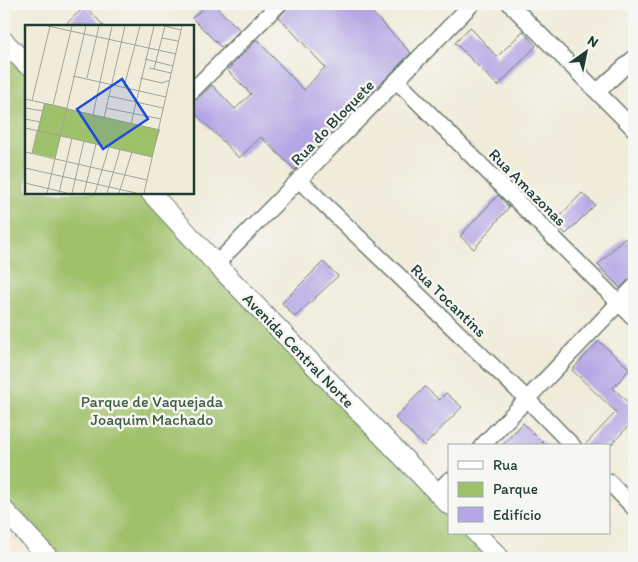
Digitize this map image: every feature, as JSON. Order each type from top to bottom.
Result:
[{"type":"street","points":[[194,89],[279,4]]},
{"type":"street","name":"Rua do Bloquete","points":[[216,264],[472,4]]},
{"type":"street","points":[[510,4],[634,129]]},
{"type":"street","points":[[4,41],[25,63]]},
{"type":"street","points":[[598,91],[634,58]]},
{"type":"street","name":"Rua Amazonas","points":[[397,80],[634,318]]},
{"type":"street","name":"Rua Tocantins","points":[[299,180],[528,399],[571,444]]},
{"type":"street","name":"Avenida Central Norte","points":[[152,194],[216,264],[445,493]]},
{"type":"street","points":[[484,444],[634,287]]},
{"type":"street","points":[[610,483],[634,508]]},
{"type":"street","points":[[4,510],[49,558]]},
{"type":"street","points":[[477,534],[500,558]]},
{"type":"green space","name":"Parque de Vaquejada Joaquim Machado","points":[[4,42],[25,64],[25,194],[150,194],[448,504],[448,534],[477,534],[500,558],[45,558],[4,515]]},
{"type":"building","points":[[208,4],[213,4],[240,30],[222,48],[192,18]]},
{"type":"building","points":[[291,4],[364,4],[411,53],[295,170],[261,137],[239,158],[194,112],[194,102],[212,85],[235,109],[251,94],[227,70],[257,40],[304,90],[325,67],[279,17]]},
{"type":"building","points":[[85,6],[103,25],[65,25]]},
{"type":"building","points":[[470,27],[497,57],[523,31],[536,46],[498,86],[455,43]]},
{"type":"building","points":[[582,193],[595,205],[566,234],[554,222]]},
{"type":"building","points":[[498,195],[509,207],[474,249],[460,236]]},
{"type":"building","points":[[624,238],[629,242],[634,238],[634,278],[628,280],[620,288],[598,265]]},
{"type":"building","points":[[323,262],[338,276],[295,317],[282,303]]},
{"type":"building","points":[[599,341],[630,369],[613,388],[634,408],[634,420],[610,446],[610,444],[586,444],[616,412],[572,370]]},
{"type":"building","points":[[425,387],[439,400],[446,393],[462,407],[424,446],[395,418]]},
{"type":"building","points":[[523,423],[544,444],[504,444]]}]
